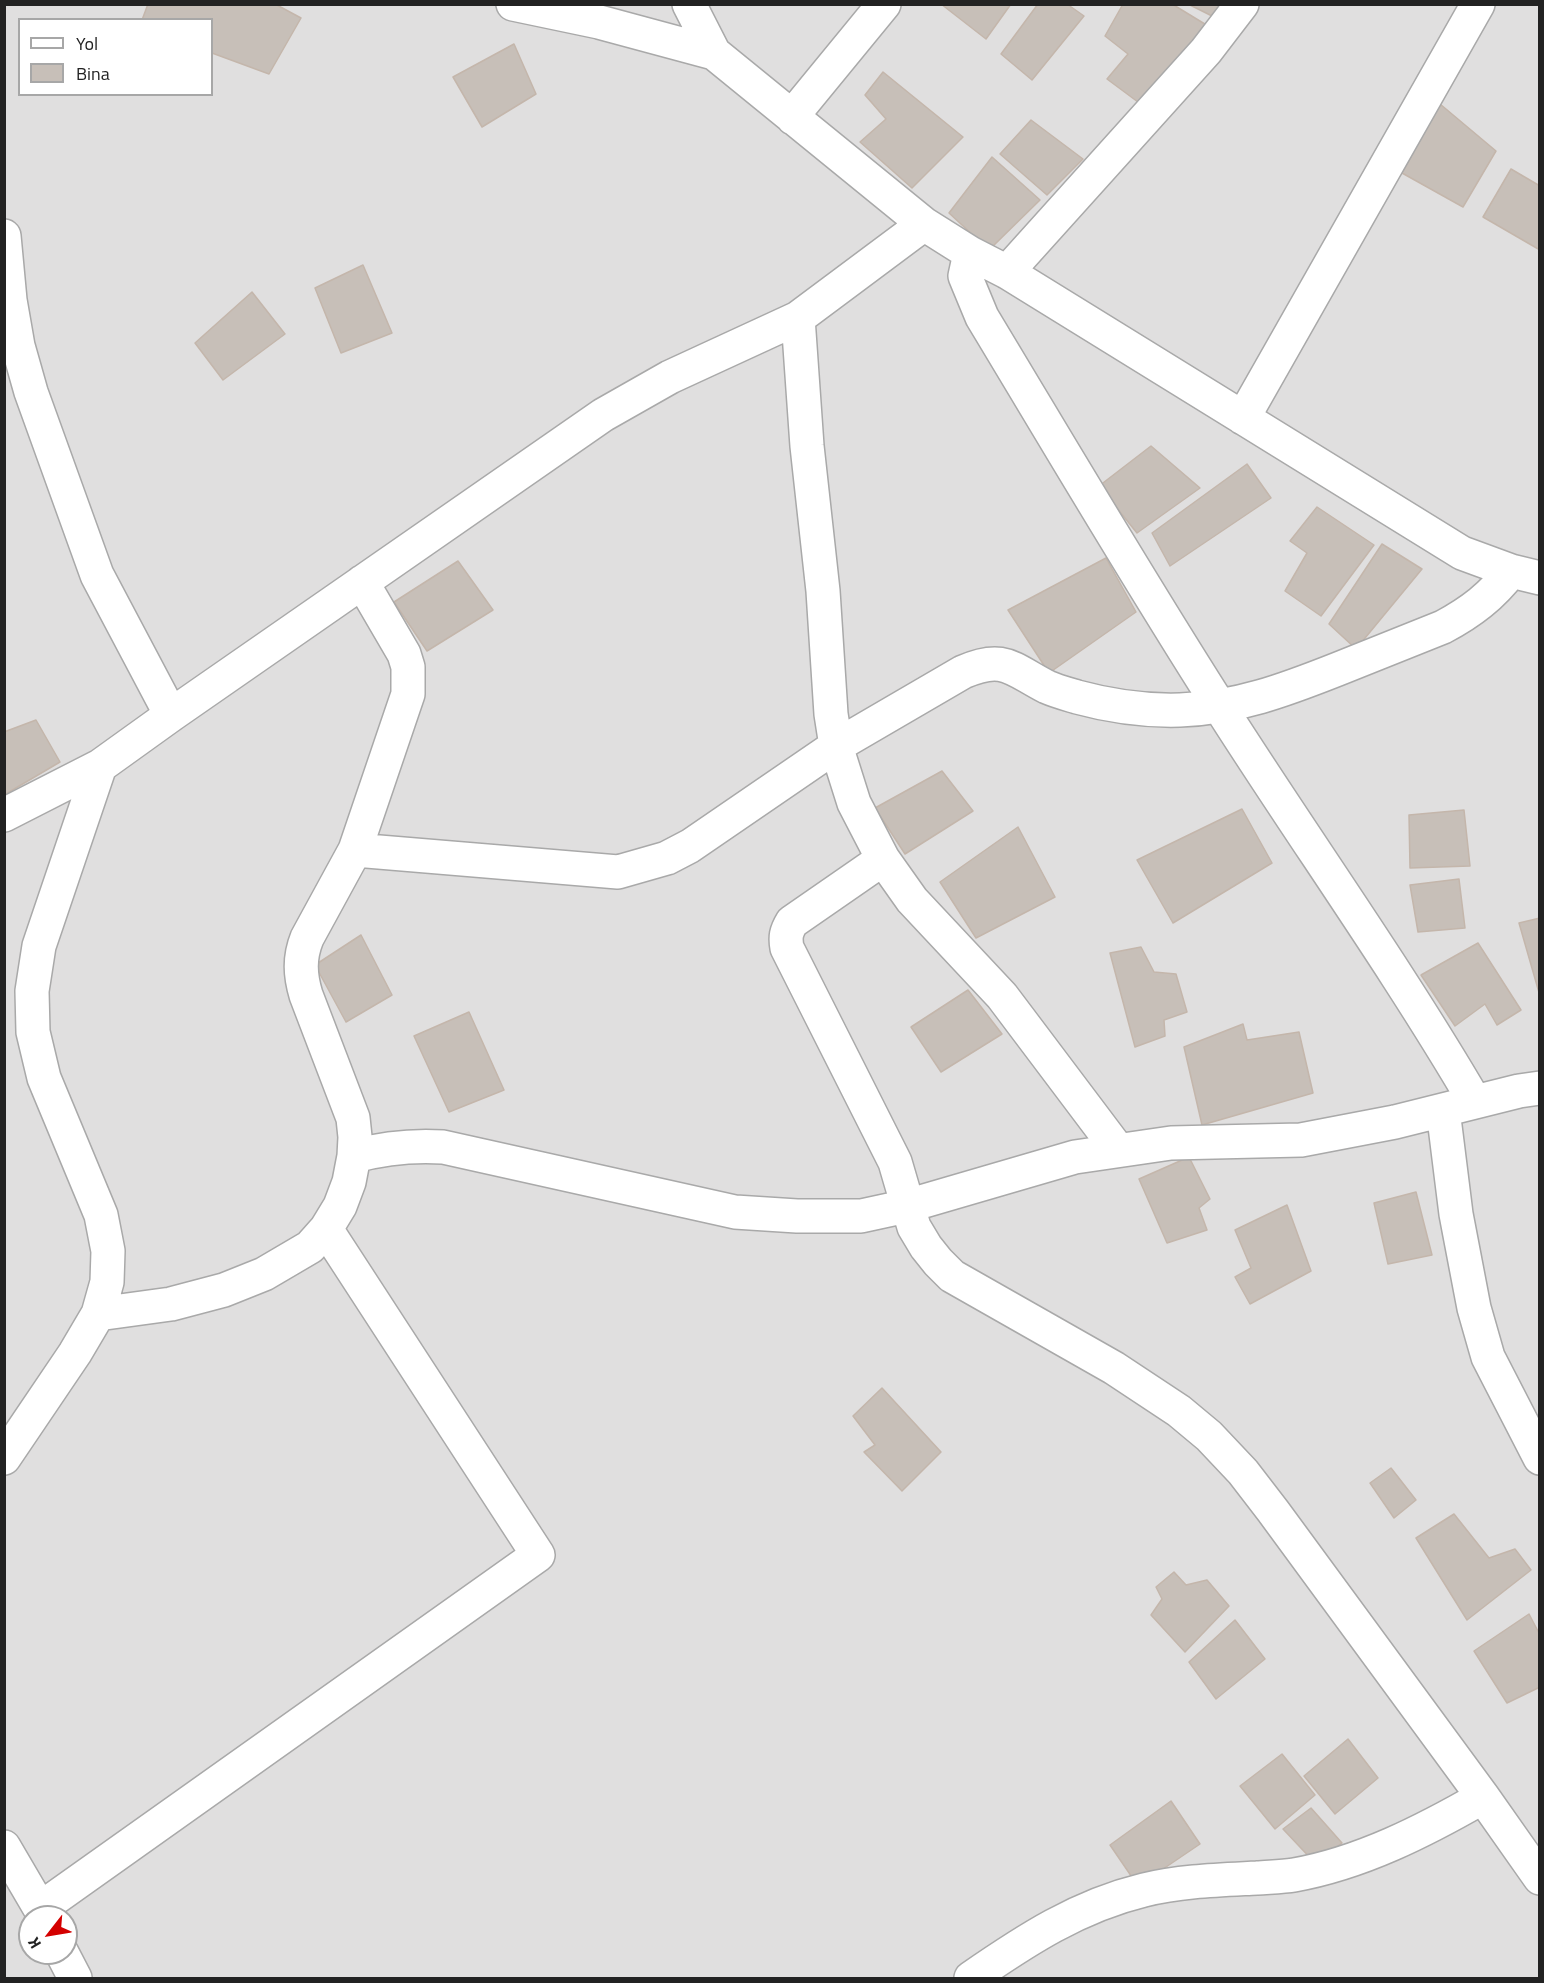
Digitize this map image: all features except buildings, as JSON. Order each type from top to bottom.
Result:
[{"type":"street","points":[[513,4],[599,22],[714,53]]},
{"type":"street","points":[[689,4],[714,53],[924,224],[970,253],[1007,272],[1462,553],[1525,575]]},
{"type":"street","points":[[793,118],[884,4]]},
{"type":"street","points":[[1007,272],[1206,51],[1242,4]]},
{"type":"street","points":[[1243,418],[1478,4]]},
{"type":"street","points":[[4,814],[100,766],[603,415],[670,377],[798,318],[924,224]]},
{"type":"street","points":[[4,236],[10,300],[18,346],[31,392],[97,574],[171,715]]},
{"type":"street","points":[[970,253],[965,276],[982,317],[1220,707],[1438,1038],[1475,1102]]},
{"type":"street","points":[[798,318],[807,446],[823,591],[831,714],[836,746],[854,803],[882,859],[912,900],[1002,996],[1118,1150]]},
{"type":"street","points":[[355,850],[618,872],[667,858],[690,846],[836,746],[978,665],[994,663],[1019,669],[1048,688],[1106,704],[1178,710],[1220,707],[1277,693],[1443,627],[1467,614],[1525,575]]},
{"type":"street","points":[[98,1314],[198,1299],[264,1274],[310,1248],[326,1229],[340,1206],[349,1182],[354,1156],[353,1118],[306,995],[301,980],[300,964],[302,951],[308,938],[355,850],[404,706],[409,681],[404,654],[362,582]]},
{"type":"street","points":[[4,1458],[75,1353],[98,1314],[107,1282],[108,1251],[100,1215],[44,1078],[33,1032],[32,991],[39,946],[100,766]]},
{"type":"street","points":[[882,859],[792,922],[786,931],[785,939],[787,948],[895,1162],[907,1206],[926,1247],[952,1276],[1147,1388],[1209,1436],[1243,1472],[1273,1511],[1483,1797],[1539,1878]]},
{"type":"street","points":[[354,1156],[384,1148],[415,1145],[443,1147],[735,1212],[797,1216],[861,1216],[907,1206],[1075,1158],[1171,1143],[1300,1140],[1395,1122],[1539,1088]]},
{"type":"street","points":[[1443,1110],[1456,1214],[1474,1308],[1488,1357],[1539,1458]]},
{"type":"street","points":[[53,1905],[538,1555],[326,1229]]},
{"type":"street","points":[[971,1978],[1040,1932],[1069,1916],[1110,1900],[1179,1883],[1293,1875],[1335,1865],[1414,1835],[1483,1797]]},
{"type":"street","points":[[4,1848],[39,1905]]},
{"type":"shaded area","points":[[5,5],[1539,5],[1539,1978],[5,1978]]}]
